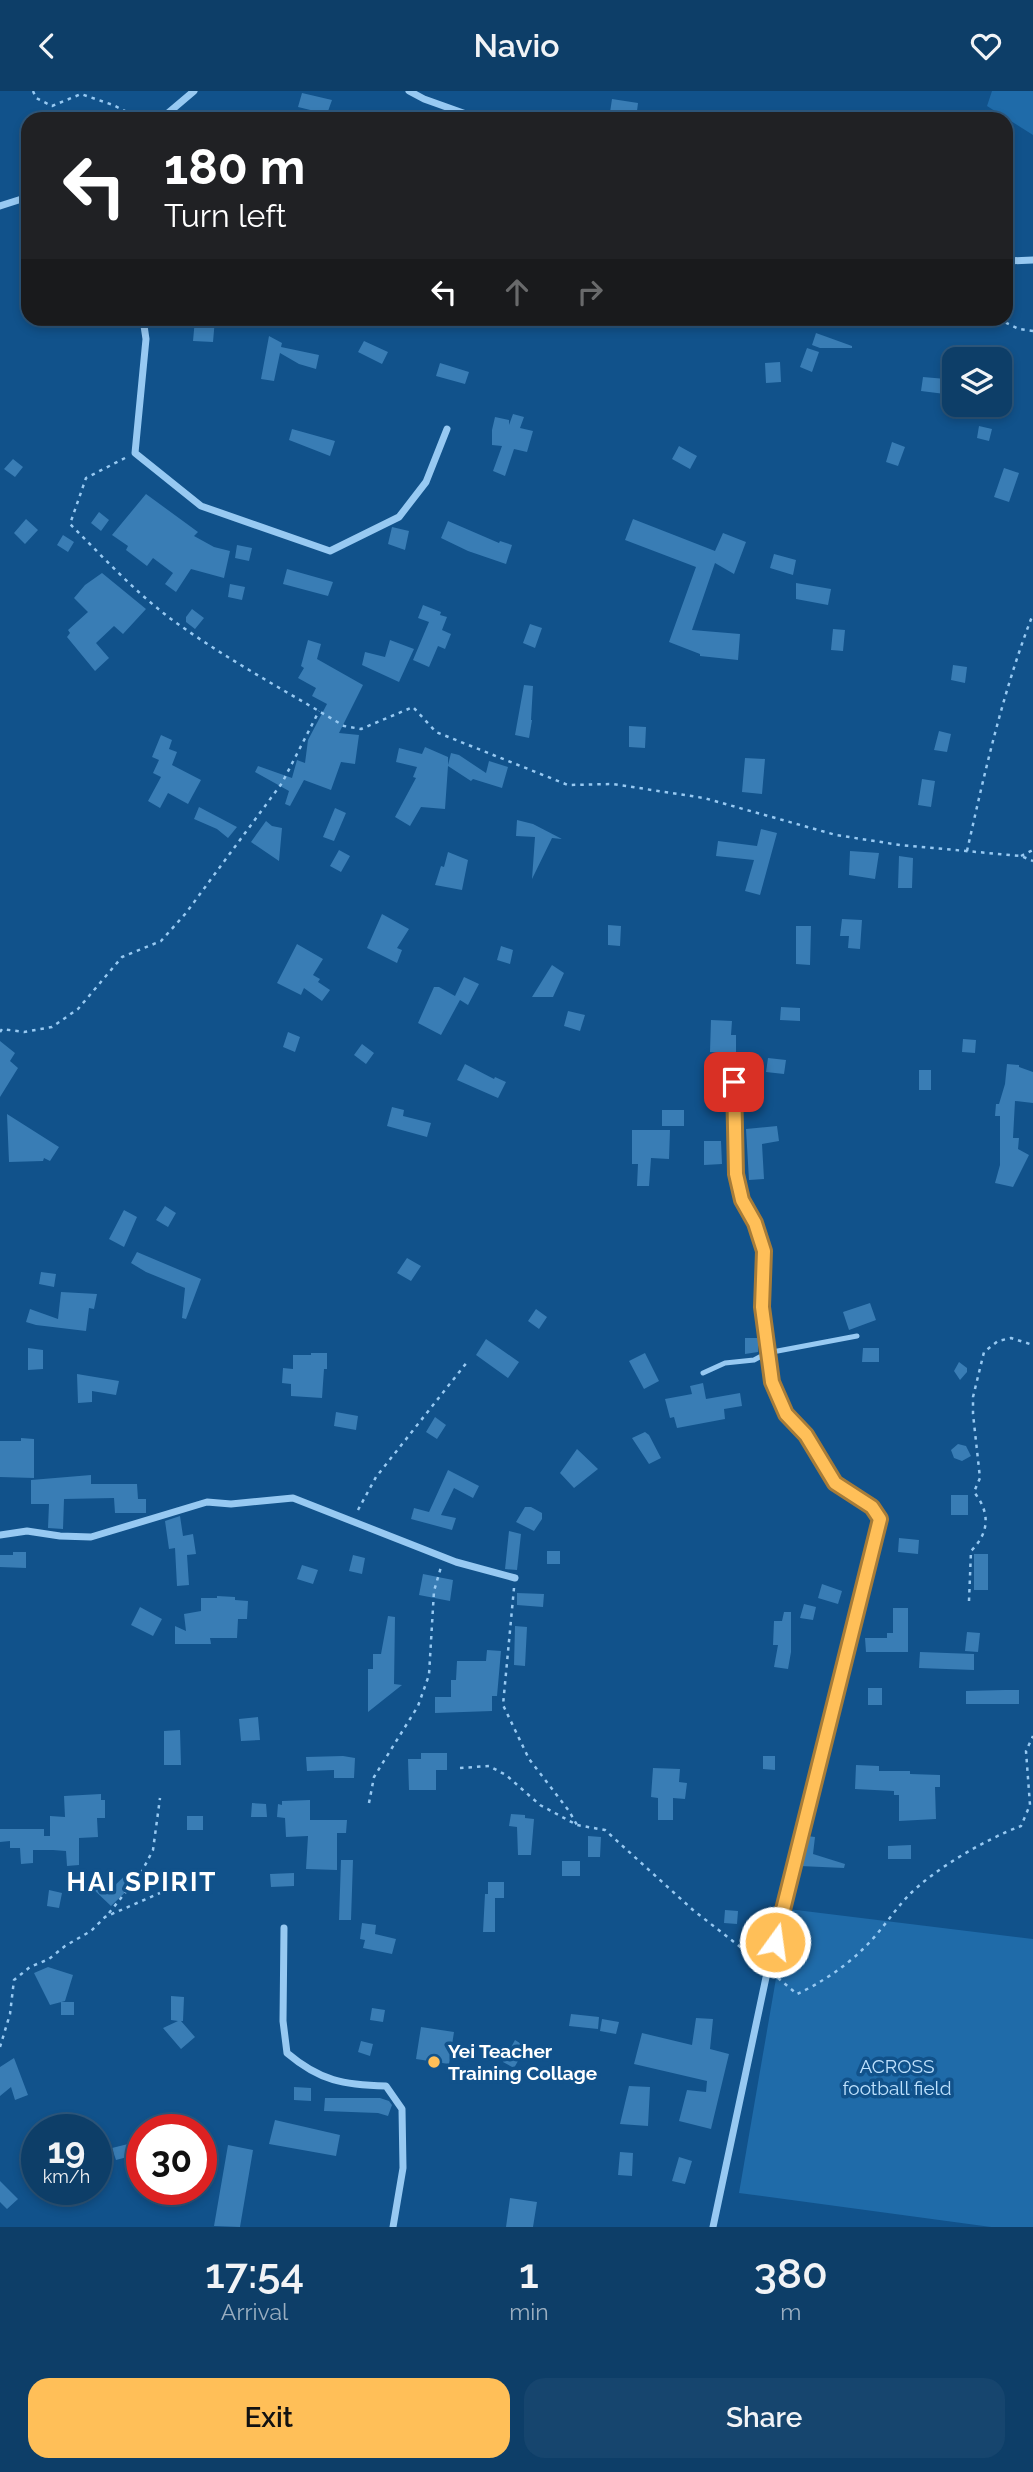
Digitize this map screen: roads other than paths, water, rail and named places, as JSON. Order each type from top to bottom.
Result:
[{"type":"street","points":[[169,112],[194,91]]},
{"type":"street","points":[[409,91],[460,112]]},
{"type":"street","points":[[0,207],[21,200]]},
{"type":"street","points":[[1013,261],[1033,260]]},
{"type":"street","points":[[144,326],[146,339],[135,453],[201,506],[330,551],[399,517],[426,482],[447,429]]},
{"type":"street","points":[[713,2227],[768,1968],[880,1519],[872,1507],[835,1483],[806,1435],[786,1414],[772,1382],[761,1282],[764,1251],[755,1223],[742,1200],[736,1174],[734,1082]]},
{"type":"street","points":[[0,1535],[27,1531],[91,1537],[207,1502],[231,1504],[293,1498],[444,1557],[514,1578]]},
{"type":"street","points":[[284,1928],[284,2021],[287,2053],[307,2070],[349,2085],[386,2086],[402,2109],[403,2168],[393,2227]]},
{"type":"lane","points":[[703,1373],[725,1363],[754,1360],[767,1353],[857,1336]]},
{"type":"place","name":"Yei Teacher Training Collage","points":[[434,2062]]},
{"type":"district","name":"HAI SPIRIT","points":[[142,1882]]},
{"type":"park label","name":"ACROSS football field","points":[[897,2077]]}]
